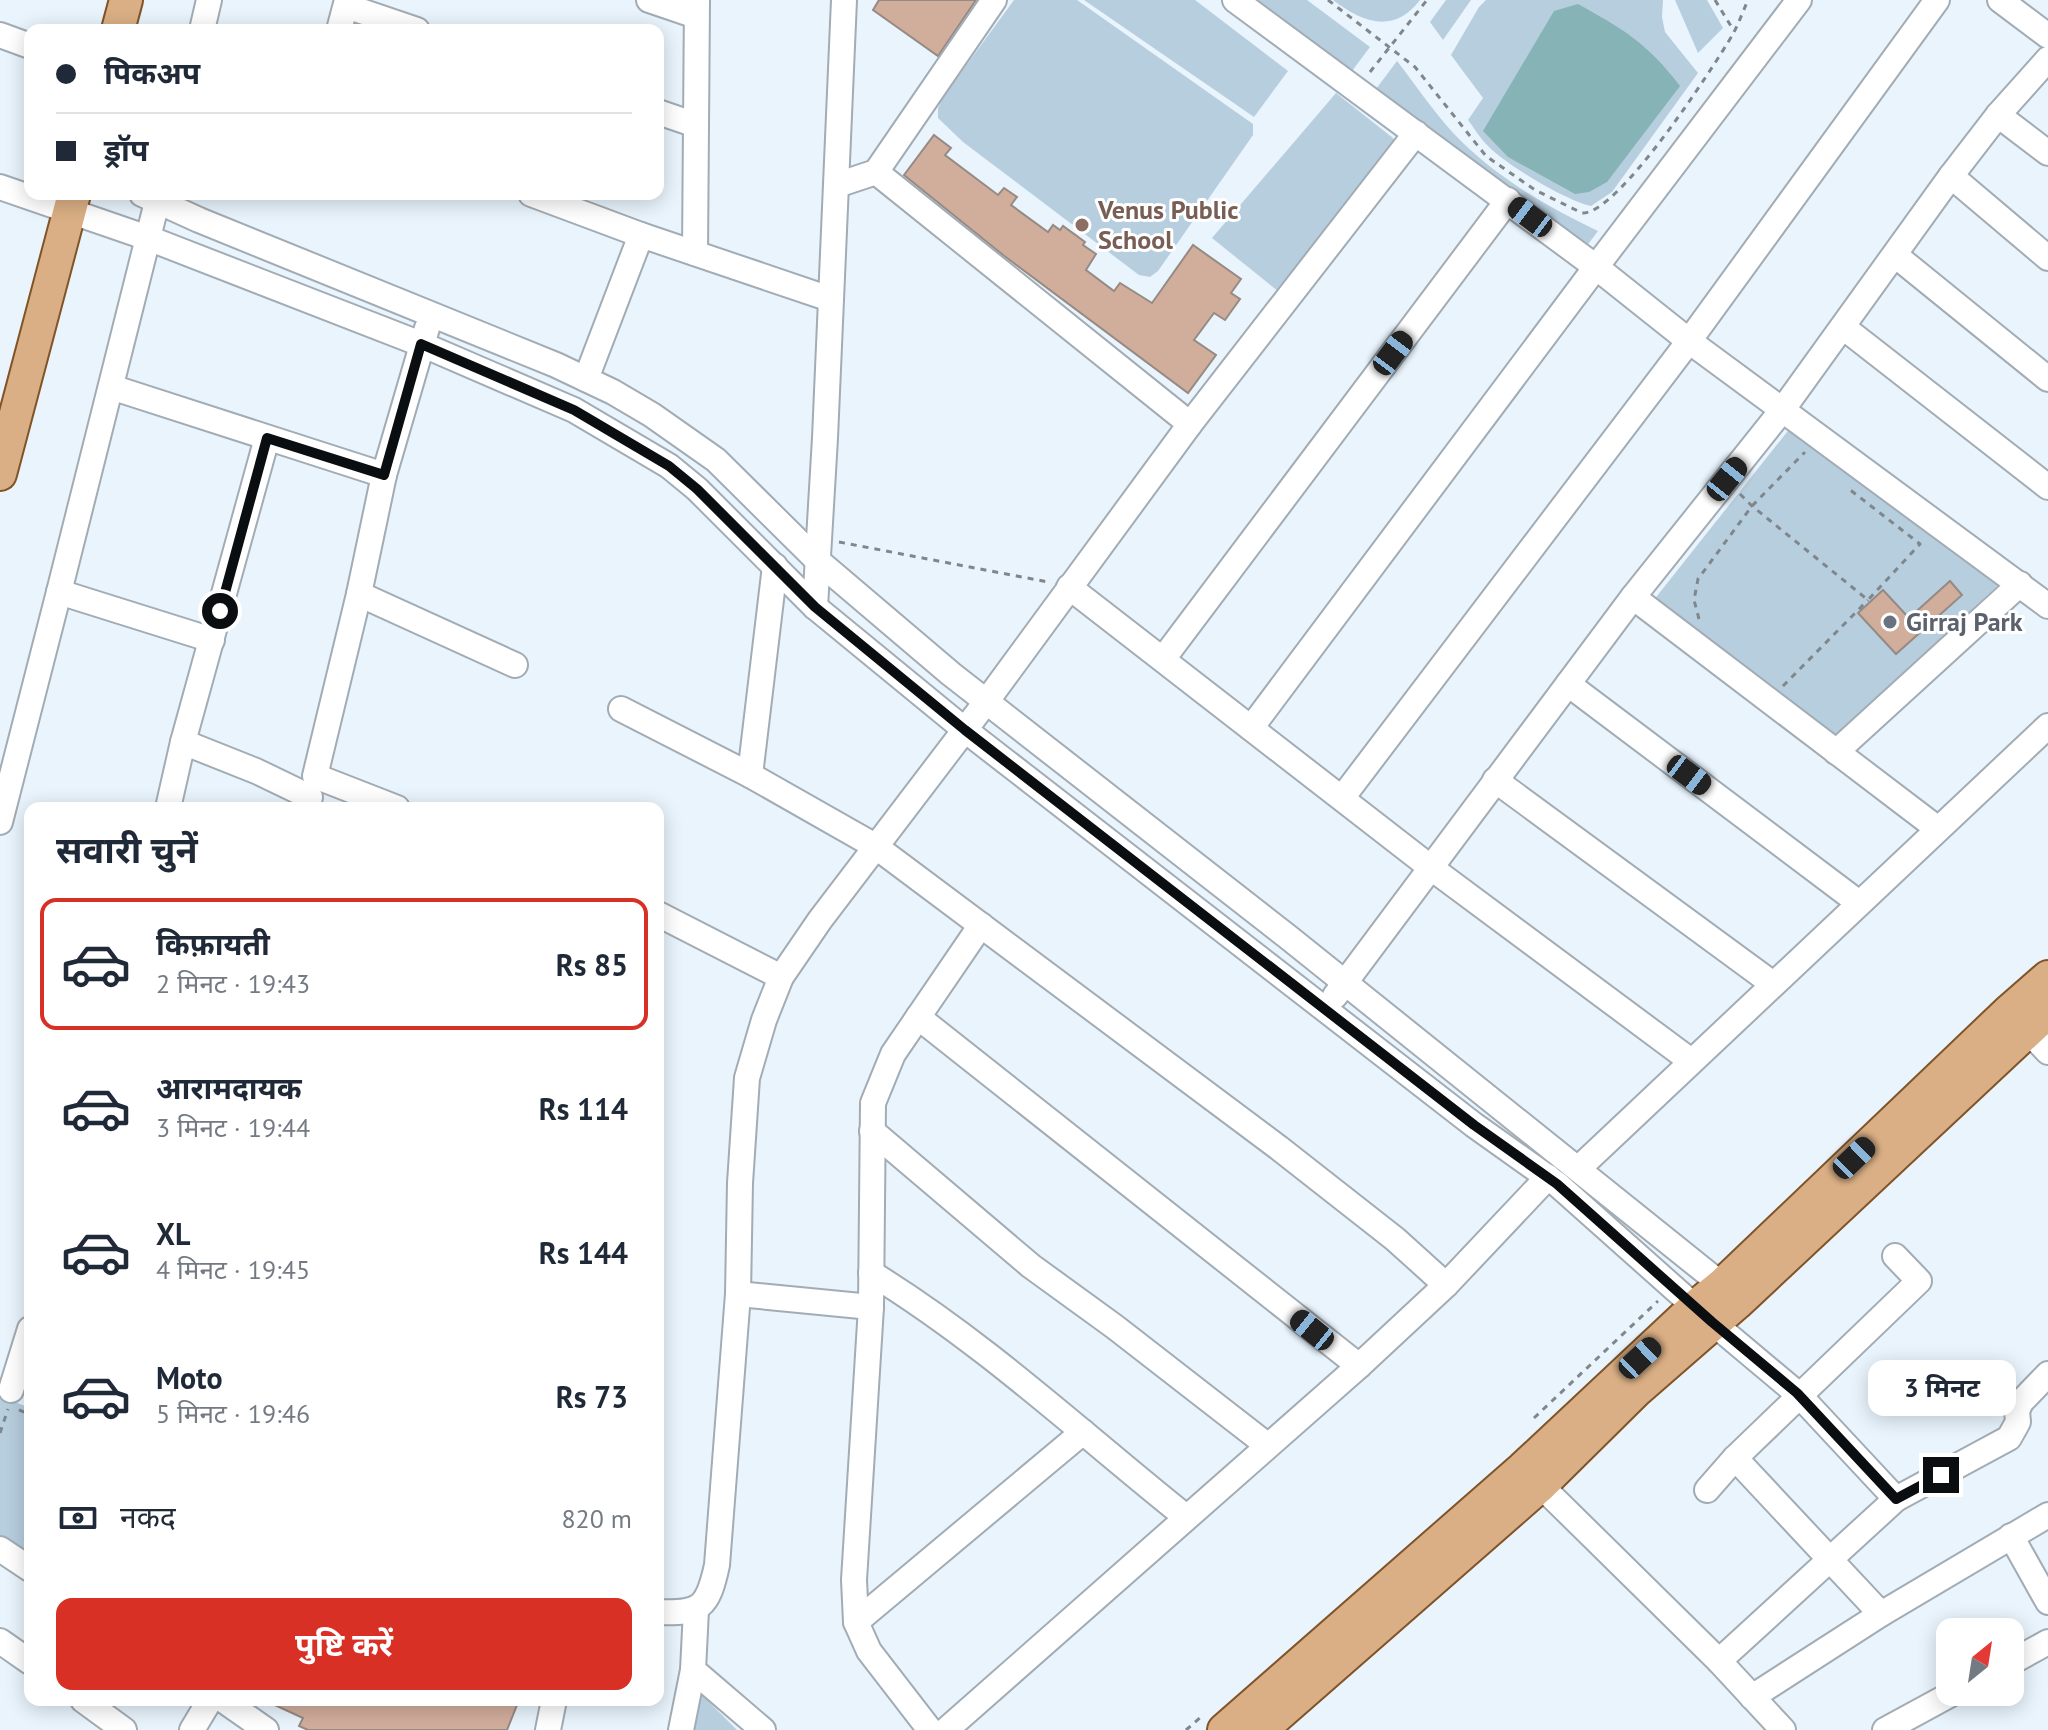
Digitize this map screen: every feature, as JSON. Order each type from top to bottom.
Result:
[{"type":"main road","points":[[120,24],[126,0]]},
{"type":"main road","points":[[0,474],[71,202]]},
{"type":"main road","points":[[1261,1730],[1532,1476],[1693,1305],[1730,1294],[2033,1026],[2048,977]]},
{"type":"main road","points":[[1224,1730],[1532,1476]]},
{"type":"street","points":[[203,24],[209,0]]},
{"type":"street","points":[[649,0],[696,8],[695,253]]},
{"type":"street","points":[[815,607],[844,0]]},
{"type":"street","points":[[837,185],[876,172],[994,0]]},
{"type":"street","points":[[1235,0],[1508,200],[1689,341],[2048,606]]},
{"type":"street","points":[[1251,728],[1799,0]]},
{"type":"street","points":[[1342,798],[1689,341],[1937,0]]},
{"type":"street","points":[[2000,0],[2048,36]]},
{"type":"street","points":[[341,24],[346,3],[401,24]]},
{"type":"street","points":[[0,35],[24,44]]},
{"type":"street","points":[[1326,1008],[1633,597],[1783,409],[1951,176],[1998,115],[2048,59]]},
{"type":"street","points":[[664,114],[696,125]]},
{"type":"street","points":[[1998,115],[2048,153]]},
{"type":"street","points":[[681,1730],[693,1670],[696,1610],[709,1595],[717,1565],[738,1294],[740,1183],[747,1078],[781,977],[820,920],[986,702],[1190,424],[1416,133]]},
{"type":"street","points":[[876,172],[1190,424]]},
{"type":"street","points":[[1951,176],[2048,258]]},
{"type":"street","points":[[0,187],[24,192]]},
{"type":"street","points":[[0,822],[148,238],[153,200]]},
{"type":"street","points":[[162,200],[586,379],[652,415],[697,446],[819,550],[986,702],[1579,1168],[1730,1294]]},
{"type":"street","points":[[547,200],[830,299]]},
{"type":"street","points":[[1163,659],[1508,200]]},
{"type":"street","points":[[71,202],[148,238],[421,344],[574,410],[669,466],[697,489],[815,607],[965,730],[1474,1125],[1548,1177],[1799,1395],[1896,1499]]},
{"type":"street","points":[[586,379],[641,235]]},
{"type":"street","points":[[1895,255],[2048,379]]},
{"type":"street","points":[[311,794],[384,475],[431,314]]},
{"type":"street","points":[[1843,327],[2048,487]]},
{"type":"street","points":[[111,387],[384,475]]},
{"type":"street","points":[[169,802],[267,438]]},
{"type":"street","points":[[750,775],[775,566]]},
{"type":"street","points":[[1836,752],[2020,584]]},
{"type":"street","points":[[1069,587],[1430,867],[1691,1061]]},
{"type":"street","points":[[59,592],[212,640]]},
{"type":"street","points":[[359,594],[515,665]]},
{"type":"street","points":[[1633,597],[1938,829]]},
{"type":"street","points":[[1568,684],[1859,903]]},
{"type":"street","points":[[621,709],[750,775],[875,846],[1279,1148],[1395,1239],[1446,1285]]},
{"type":"street","points":[[1579,1168],[2048,726]]},
{"type":"street","points":[[183,742],[311,794],[360,802]]},
{"type":"street","points":[[1495,780],[1773,984]]},
{"type":"street","points":[[664,917],[781,977]]},
{"type":"street","points":[[930,1730],[869,1651],[856,1622],[854,1580],[871,1307],[873,1103],[893,1054],[981,925]]},
{"type":"street","points":[[918,1017],[1359,1366]]},
{"type":"street","points":[[872,1131],[1031,1266],[1267,1445]]},
{"type":"street","points":[[946,1730],[1359,1366],[1446,1285],[1548,1177]]},
{"type":"street","points":[[1707,1490],[1735,1458],[1919,1281],[1895,1256]]},
{"type":"street","points":[[871,1273],[962,1334],[1186,1517]]},
{"type":"street","points":[[738,1294],[871,1307]]},
{"type":"street","points":[[14,1391],[24,1352]]},
{"type":"street","points":[[1719,1661],[1896,1499],[2009,1438],[2018,1422],[2017,1411],[2021,1402],[2048,1374]]},
{"type":"street","points":[[856,1622],[1083,1432]]},
{"type":"street","points":[[1735,1458],[1881,1614]]},
{"type":"street","points":[[1532,1476],[1719,1661],[1783,1730]]},
{"type":"street","points":[[1752,1697],[1881,1614],[2048,1515]]},
{"type":"street","points":[[2011,1536],[2048,1602]]},
{"type":"street","points":[[0,1549],[24,1565]]},
{"type":"street","points":[[664,1612],[696,1610]]},
{"type":"street","points":[[0,1641],[24,1658]]},
{"type":"street","points":[[2024,1655],[2048,1642]]},
{"type":"street","points":[[693,1670],[763,1730]]},
{"type":"street","points":[[1885,1730],[1936,1702]]},
{"type":"street","points":[[91,1706],[124,1730]]},
{"type":"street","points":[[192,1730],[206,1706]]},
{"type":"street","points":[[232,1706],[266,1730]]},
{"type":"street","points":[[548,1730],[553,1706]]},
{"type":"path","points":[[1328,0],[1415,67],[1486,156],[1535,190],[1589,214],[1612,200],[1633,176],[1735,32],[1748,0]]},
{"type":"path","points":[[1356,89],[1427,0]]},
{"type":"path","points":[[1715,0],[1735,32]]},
{"type":"path","points":[[1699,621],[1694,600],[1698,579],[1752,506],[1804,453],[1815,462]]},
{"type":"path","points":[[1727,479],[1752,506],[1868,600]]},
{"type":"path","points":[[1781,688],[1920,544],[1838,480]]},
{"type":"path","points":[[819,550],[1069,587]]},
{"type":"path","points":[[1534,1418],[1693,1305]]},
{"type":"shaded area","points":[[1014,0],[1077,0],[1253,124],[1253,135],[1158,271],[1150,277],[1139,275],[963,142],[938,118],[943,97]]},
{"type":"shaded area","points":[[1084,0],[1195,0],[1288,71],[1254,117]]},
{"type":"shaded area","points":[[1257,0],[1307,0],[1370,47],[1352,71]]},
{"type":"shaded area","points":[[1333,0],[1420,0],[1399,18],[1377,21],[1355,14]]},
{"type":"shaded area","points":[[1446,0],[1471,0],[1443,40],[1430,22]]},
{"type":"shaded area","points":[[1486,0],[1663,0],[1665,32],[1698,73],[1612,192],[1591,206],[1521,172],[1487,145],[1468,120],[1483,98],[1451,55]]},
{"type":"shaded area","points":[[1675,0],[1707,0],[1723,28],[1698,53]]},
{"type":"shaded area","points":[[1578,4],[1634,38],[1680,86],[1607,182],[1589,192],[1575,194],[1508,157],[1483,131],[1554,11]]},
{"type":"shaded area","points":[[1397,61],[1446,124],[1494,170],[1527,193],[1598,231],[1586,247],[1376,89]]},
{"type":"shaded area","points":[[1336,93],[1393,138],[1395,149],[1279,292],[1212,238]]},
{"type":"shaded area","points":[[1791,427],[1999,584],[1835,737],[1653,601]]},
{"type":"shaded area","points":[[0,1396],[24,1406],[24,1557],[0,1541]]},
{"type":"shaded area","points":[[701,1694],[737,1730],[694,1730]]},
{"type":"building","points":[[879,0],[976,0],[938,56],[873,10]]},
{"type":"building","points":[[934,135],[951,148],[945,155],[998,195],[1004,188],[1017,197],[1011,205],[1048,232],[1053,225],[1060,230],[1063,226],[1085,242],[1083,245],[1096,254],[1086,270],[1114,291],[1120,283],[1152,303],[1193,245],[1241,279],[1231,293],[1240,299],[1225,320],[1214,313],[1194,340],[1216,355],[1188,393],[1003,255],[904,175]]},
{"type":"building","name":"Girraj Park","points":[[1950,581],[1962,595],[1896,654],[1858,613],[1883,590],[1909,618]]},
{"type":"building","points":[[277,1706],[517,1706],[507,1730],[308,1730],[299,1726],[303,1718]]},
{"type":"place","name":"Venus Public School","points":[[1082,225]]},
{"type":"place","name":"Girraj Park","points":[[1890,622]]},
{"type":"route","points":[[220,611],[267,438],[384,475],[421,344],[574,410],[669,466],[697,489],[815,607],[965,730],[1474,1125],[1557,1184],[1799,1395],[1896,1499],[1941,1475]]}]
